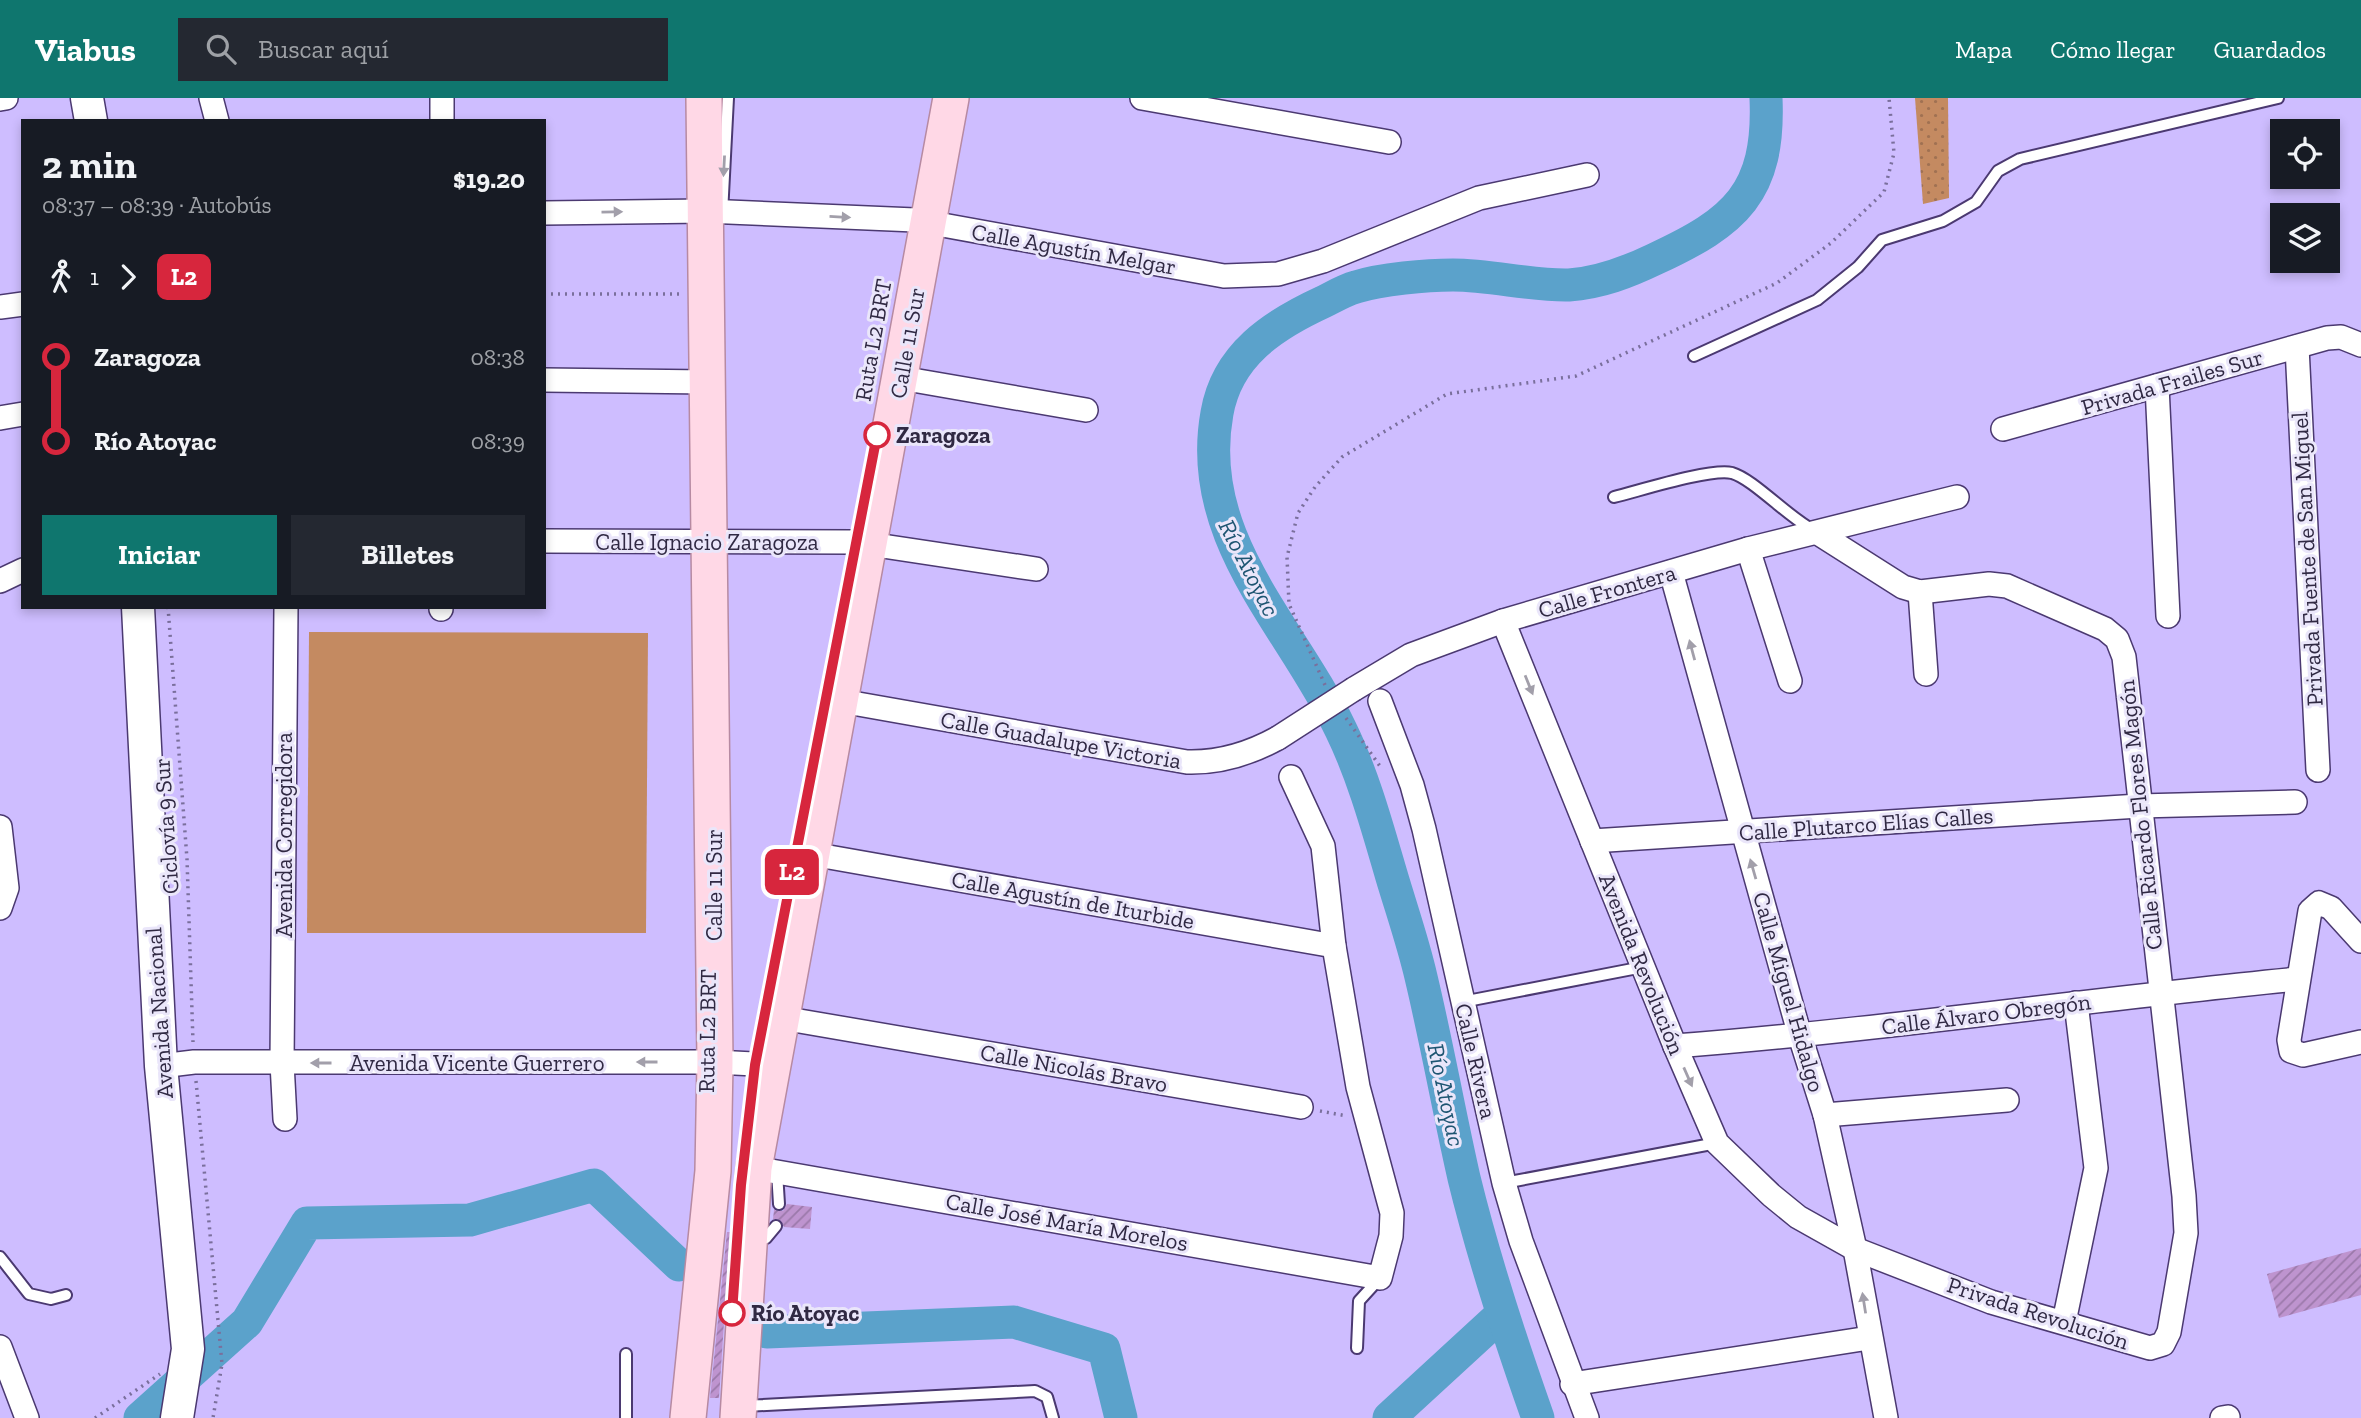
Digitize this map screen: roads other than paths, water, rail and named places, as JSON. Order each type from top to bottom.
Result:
[{"type":"main road","points":[[69,98],[73,119]]},
{"type":"main road","points":[[88,98],[91,119]]},
{"type":"main road","name":"Calle 11 Sur","points":[[688,1418],[726,1062],[720,544],[708,382],[707,295],[717,216],[704,98]]},
{"type":"main road","name":"Calle 11 Sur","points":[[738,1412],[759,1161],[760,1065],[782,1018],[841,701],[859,543],[901,378],[919,220],[951,98]]},
{"type":"main road","name":"Avenida Nacional","points":[[138,609],[178,1064]]},
{"type":"main road","name":"Avenida Nacional","points":[[153,609],[194,1347],[192,1418]]},
{"type":"main road","name":"Avenida Nacional","points":[[177,1418],[194,1347]]},
{"type":"street","points":[[0,99],[6,98]]},
{"type":"street","points":[[211,98],[216,119]]},
{"type":"street","points":[[442,98],[442,119]]},
{"type":"street","points":[[1142,98],[1389,142]]},
{"type":"street","name":"Calle Agustín Melgar","points":[[546,213],[919,220],[1224,276],[1278,274],[1323,261],[1479,198],[1587,175]]},
{"type":"street","points":[[0,307],[21,304]]},
{"type":"street","name":"Privada Frailes Sur","points":[[2003,429],[2297,347],[2351,341]]},
{"type":"street","name":"Privada Fuente de San Miguel","points":[[2297,347],[2318,770]]},
{"type":"street","points":[[901,378],[1086,410]]},
{"type":"street","points":[[546,380],[708,382]]},
{"type":"street","points":[[2157,386],[2168,616]]},
{"type":"street","points":[[0,418],[21,414]]},
{"type":"street","name":"Calle Frontera","points":[[1278,738],[1411,655],[1503,621],[1748,549],[1957,496]]},
{"type":"street","points":[[1818,533],[1881,576],[1920,592],[1926,674]]},
{"type":"street","name":"Calle Ignacio Zaragoza","points":[[546,541],[859,543],[1036,569]]},
{"type":"street","points":[[1748,549],[1790,681]]},
{"type":"street","points":[[0,581],[21,571]]},
{"type":"street","name":"Calle Miguel Hidalgo","points":[[1671,572],[1800,1036],[1825,1115],[1855,1249],[1869,1338],[1886,1418]]},
{"type":"street","name":"Calle Ricardo Flores Magón","points":[[1920,592],[1989,584],[2007,586],[2105,629],[2117,639],[2124,657],[2159,992]]},
{"type":"street","name":"Avenida Corregidora","points":[[285,1119],[282,1063],[286,609]]},
{"type":"street","name":"Avenida Revolución","points":[[1503,621],[1717,1143],[1770,1195],[1798,1217],[1855,1249]]},
{"type":"street","name":"Calle Guadalupe Victoria","points":[[841,701],[1187,762],[1211,763],[1236,757],[1278,738]]},
{"type":"street","name":"Calle Rivera","points":[[1380,701],[1412,785],[1424,829],[1504,1182],[1572,1384],[1587,1418]]},
{"type":"street","points":[[1291,778],[1323,846],[1334,946],[1366,1121],[1392,1213],[1391,1236],[1380,1278]]},
{"type":"street","name":"Calle Plutarco Elías Calles","points":[[1592,841],[2139,806],[2295,802]]},
{"type":"street","points":[[0,827],[7,888],[2,907]]},
{"type":"street","name":"Calle Agustín de Iturbide","points":[[812,855],[1334,946]]},
{"type":"street","points":[[2361,941],[2331,908],[2319,903],[2310,911],[2289,1040],[2291,1051],[2303,1055],[2361,1041]]},
{"type":"street","name":"Calle Álvaro Obregón","points":[[1675,1046],[1800,1036],[2159,992],[2298,979]]},
{"type":"street","name":"Privada Revolución","points":[[1855,1249],[1991,1302],[2150,1348],[2163,1344],[2169,1332],[2186,1233],[2159,992]]},
{"type":"street","points":[[2064,1322],[2096,1168],[2076,1003]]},
{"type":"street","name":"Calle Nicolás Bravo","points":[[782,1018],[1301,1107]]},
{"type":"street","name":"Avenida Vicente Guerrero","points":[[178,1064],[726,1062],[760,1065]]},
{"type":"street","points":[[1825,1115],[2007,1100]]},
{"type":"street","name":"Calle José María Morelos","points":[[759,1161],[1380,1278]]},
{"type":"street","points":[[1572,1384],[1869,1338]]},
{"type":"street","points":[[0,1347],[27,1418]]},
{"type":"lane","points":[[717,216],[727,98]]},
{"type":"lane","points":[[1695,356],[1817,300],[1858,267],[1882,240],[1943,221],[1976,202],[1998,171],[2020,159],[2278,98]]},
{"type":"lane","name":"Ruta L2 BRT","points":[[868,478],[909,259]]},
{"type":"lane","points":[[1614,497],[1713,474],[1732,474],[1794,520],[1818,533]]},
{"type":"lane","points":[[1462,1002],[1643,967]]},
{"type":"lane","name":"Ruta L2 BRT","points":[[710,1321],[727,1102]]},
{"type":"lane","points":[[1504,1182],[1717,1143]]},
{"type":"lane","points":[[759,1161],[779,1204]]},
{"type":"lane","points":[[0,1257],[29,1294],[51,1299],[66,1295]]},
{"type":"lane","points":[[1357,1349],[1359,1301],[1380,1278]]},
{"type":"lane","points":[[625,1418],[626,1354]]},
{"type":"lane","points":[[738,1412],[1035,1391],[1047,1397],[1053,1418]]},
{"type":"waterway","name":"Río Atoyac","points":[[1538,1418],[1480,1239],[1464,1178],[1418,964],[1369,801],[1341,730],[1252,579],[1233,541],[1220,501],[1214,458],[1217,413],[1231,374],[1255,344],[1304,311],[1352,288],[1391,280],[1442,275],[1468,275],[1555,285],[1580,284],[1645,264],[1707,232],[1742,200],[1754,181],[1762,158],[1766,131],[1766,98]]},
{"type":"waterway","name":"Río Atoyac","points":[[140,1418],[247,1322],[307,1223],[470,1220],[594,1185],[679,1265]]},
{"type":"waterway","name":"Río Atoyac","points":[[1389,1418],[1501,1315]]},
{"type":"waterway","name":"Río Atoyac","points":[[767,1332],[1014,1322],[1104,1349],[1121,1418]]},
{"type":"place","name":"Zaragoza","points":[[877,435]]},
{"type":"place","name":"Río Atoyac","points":[[732,1313]]}]
